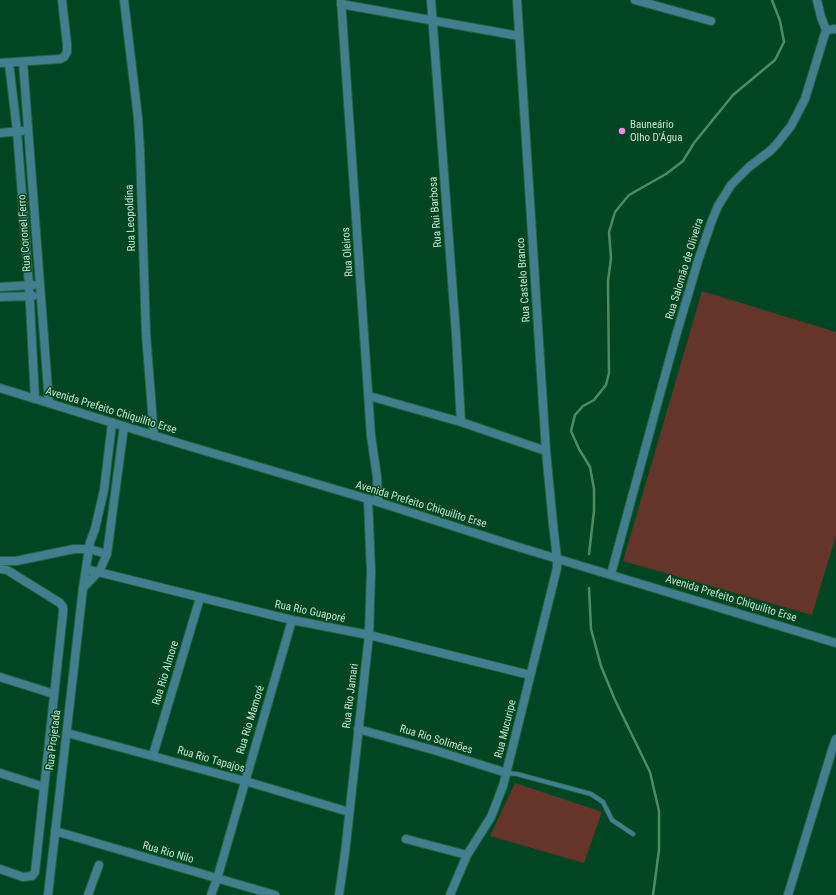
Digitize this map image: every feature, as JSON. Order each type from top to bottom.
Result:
[{"type":"street","points":[[0,64],[60,59],[64,56],[67,52],[62,0]]},
{"type":"street","name":"Rua Leopoldina","points":[[124,0],[139,138],[146,334],[154,436]]},
{"type":"street","name":"Rua Rui Barbosa","points":[[431,0],[450,242],[461,422]]},
{"type":"street","name":"Rua Castelo Branco","points":[[517,0],[546,451],[552,524],[557,559]]},
{"type":"street","points":[[635,0],[710,21]]},
{"type":"street","points":[[817,0],[826,30],[836,29]]},
{"type":"street","points":[[341,2],[519,36]]},
{"type":"street","name":"Rua Oleiros","points":[[341,2],[344,62],[378,502]]},
{"type":"street","name":"Rua Salomão de Oliveira","points":[[611,574],[671,354],[698,261],[711,223],[718,206],[731,185],[749,167],[770,151],[791,126],[807,95],[826,30]]},
{"type":"street","name":"Rua Coronel Ferro","points":[[23,62],[49,403]]},
{"type":"street","name":"Rua Coronel Ferro","points":[[9,63],[17,131],[29,285],[35,399]]},
{"type":"street","points":[[0,133],[28,130]]},
{"type":"street","points":[[23,213],[34,212]]},
{"type":"street","points":[[0,287],[40,284]]},
{"type":"street","points":[[0,298],[41,295]]},
{"type":"street","name":"Avenida Prefeito Chiquilito Erse","points":[[0,388],[154,436],[378,502],[421,517],[557,559],[611,574],[836,643]]},
{"type":"street","points":[[369,396],[461,422],[546,451]]},
{"type":"street","name":"Rua Projetada","points":[[48,895],[83,588],[89,549],[104,490],[112,423]]},
{"type":"street","points":[[83,588],[99,572],[107,554],[124,426]]},
{"type":"street","name":"Rua Rio Jamari","points":[[339,895],[369,635],[370,572],[368,500]]},
{"type":"street","points":[[0,561],[16,561],[66,550],[89,549],[107,554]]},
{"type":"street","name":"Rua Mucuripe","points":[[450,895],[467,855],[491,817],[499,799],[507,773],[552,588],[557,559]]},
{"type":"street","points":[[0,869],[23,877],[32,876],[35,872],[63,607],[60,603],[2,570],[16,561]]},
{"type":"street","name":"Rua Rio Guaporé","points":[[86,569],[292,620],[369,635],[530,675]]},
{"type":"street","name":"Rua Rio Almore","points":[[153,755],[200,598]]},
{"type":"street","name":"Rua Rio Mamoré","points":[[211,895],[217,879],[292,620]]},
{"type":"street","points":[[0,677],[54,694]]},
{"type":"street","name":"Rua Rio Solimões","points":[[358,729],[437,751],[507,773]]},
{"type":"street","name":"Rua Rio Tapajos","points":[[67,733],[153,755],[349,812]]},
{"type":"street","points":[[788,895],[836,739]]},
{"type":"street","points":[[0,773],[44,787]]},
{"type":"street","name":"Rua Rio Nilo","points":[[55,831],[275,895]]},
{"type":"street","points":[[406,839],[467,855]]},
{"type":"street","points":[[88,895],[99,865]]},
{"type":"lane","points":[[507,773],[517,774],[591,794],[603,802],[606,811],[612,820],[633,834]]},
{"type":"shaded area","points":[[702,291],[836,332],[836,536],[812,615],[623,561]]},
{"type":"shaded area","points":[[515,783],[602,812],[584,863],[490,836]]},
{"type":"waterway","points":[[589,554],[594,511],[594,489],[590,467],[579,449],[571,431],[575,415],[583,406],[594,400],[606,385],[609,373],[608,281],[611,258],[609,232],[615,212],[629,195],[666,174],[683,161],[694,143],[733,95],[775,60],[784,42],[780,21],[772,0]]},
{"type":"waterway","points":[[589,588],[591,629],[601,666],[615,700],[650,772],[659,811],[659,850],[653,895]]},
{"type":"place","name":"Bauneário Olho D'Água","points":[[622,131]]}]
